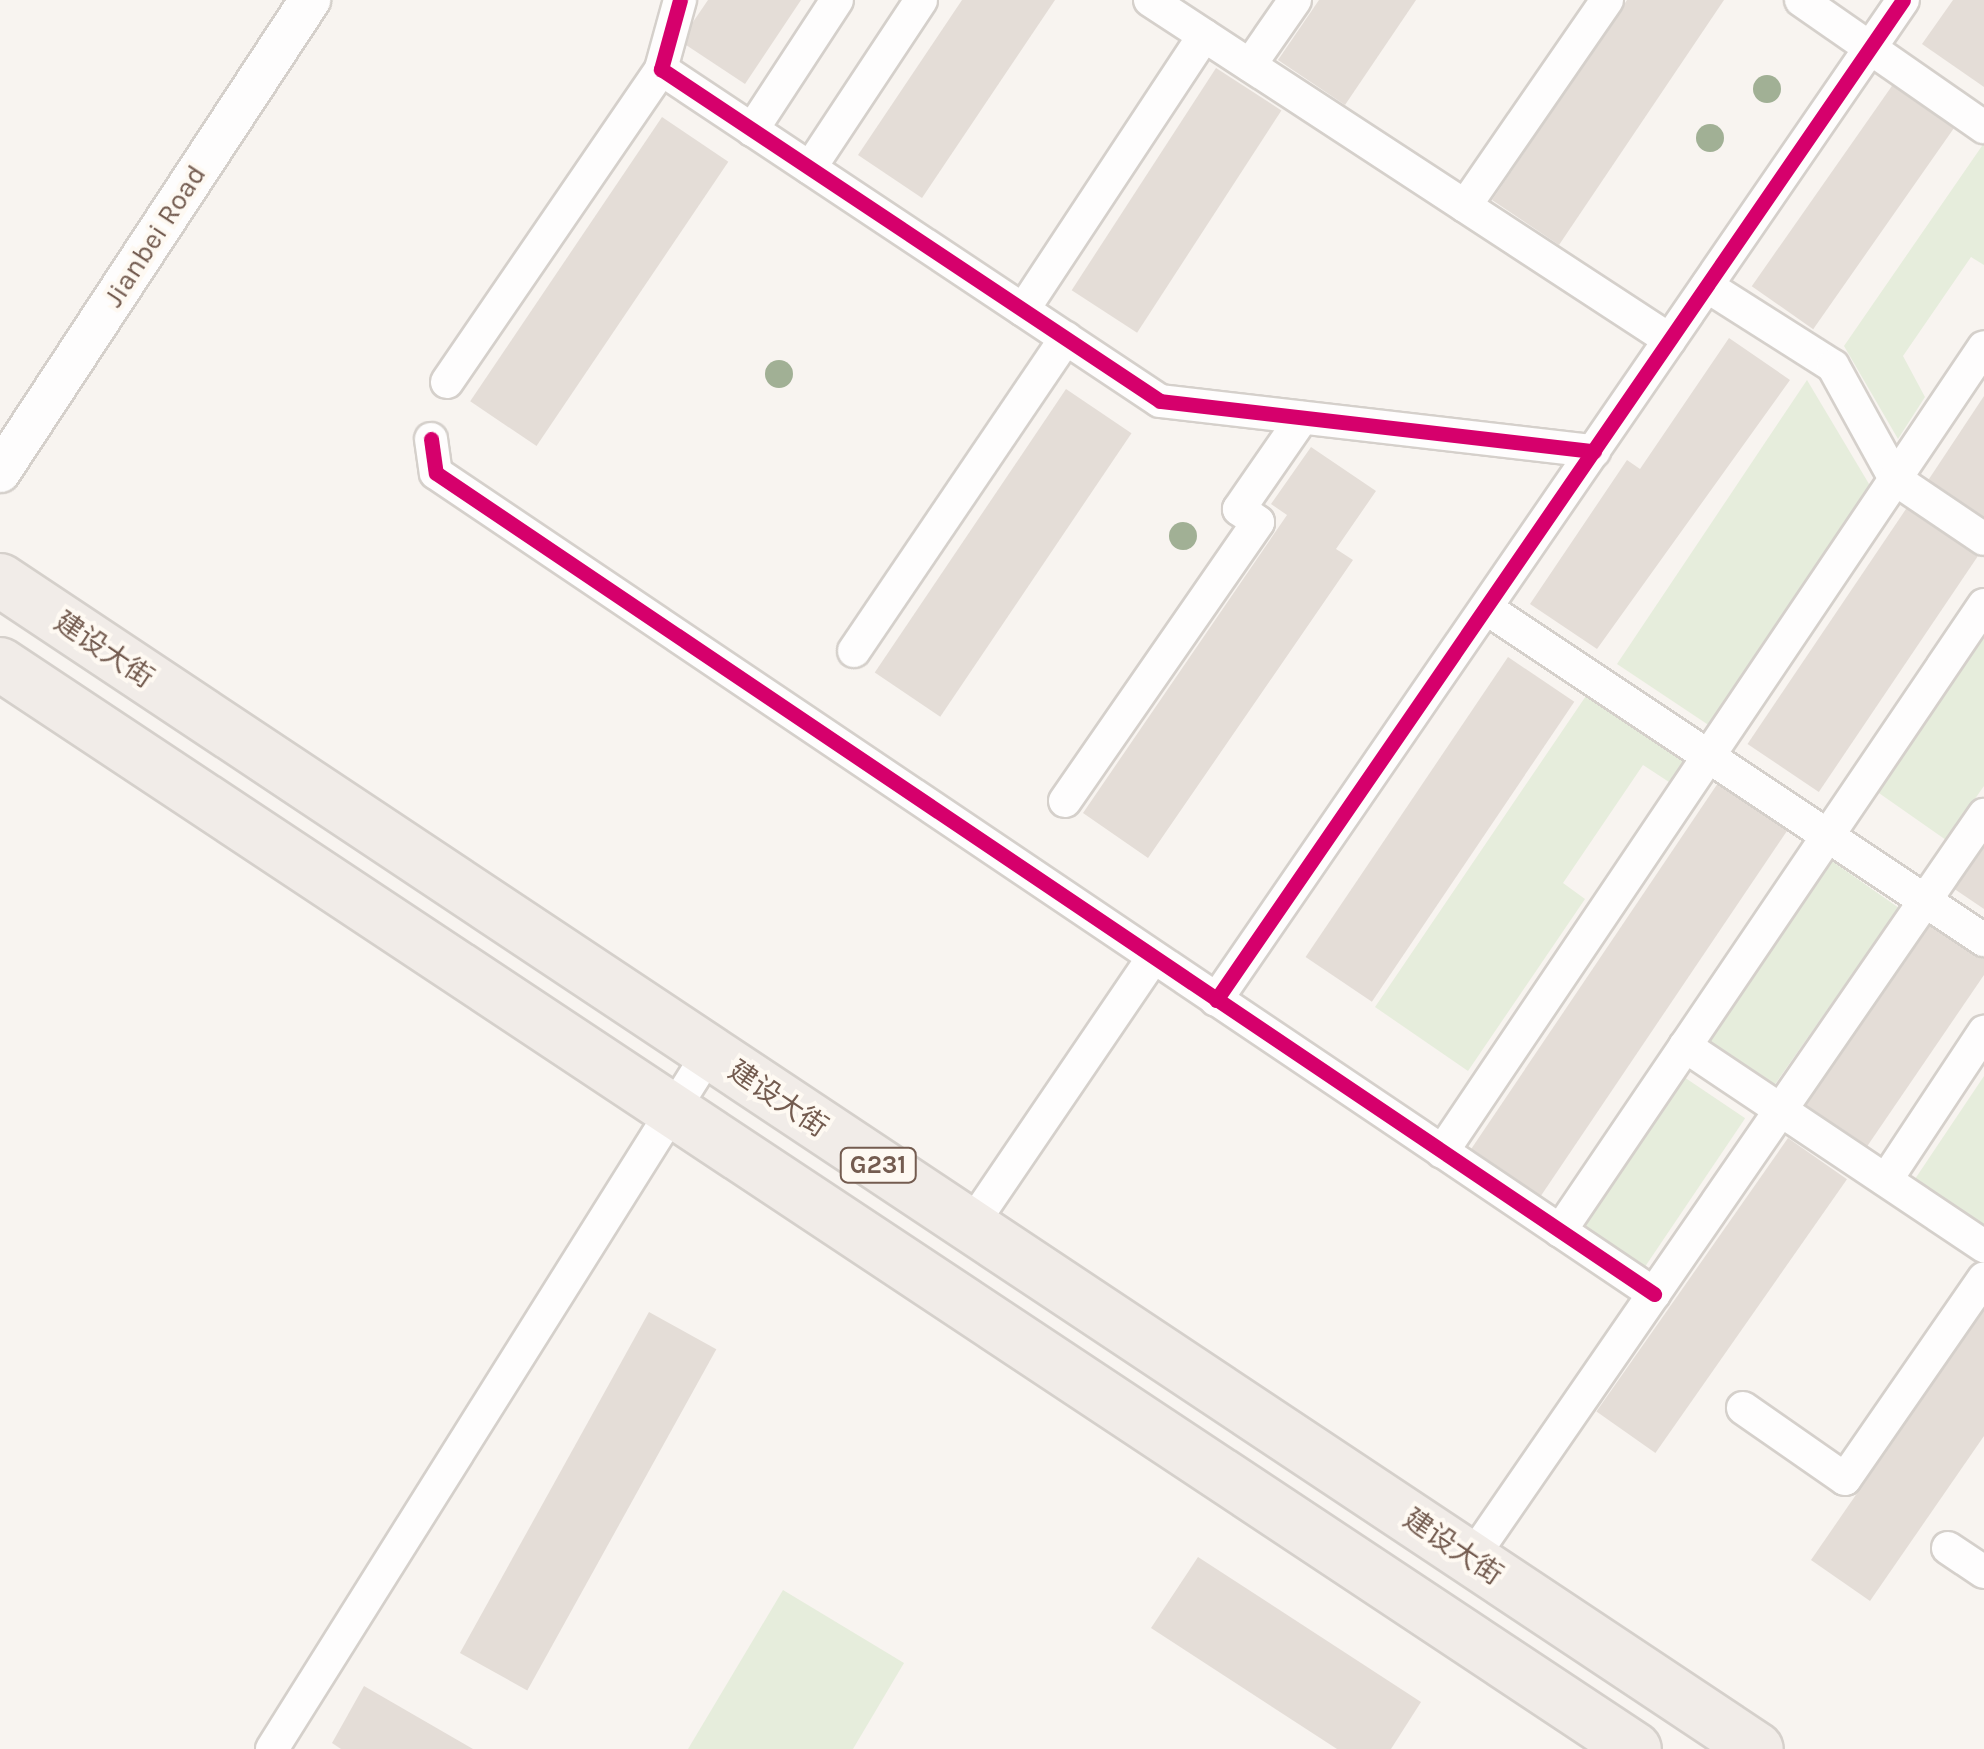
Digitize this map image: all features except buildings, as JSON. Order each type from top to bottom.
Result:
[{"type":"highway","name":"建设大街","points":[[0,580],[1757,1749]]},
{"type":"highway","name":"G231","points":[[0,664],[1636,1749]]},
{"type":"street","name":"Jianbei Road","points":[[0,472],[310,0]]},
{"type":"street","points":[[447,382],[661,69],[680,0]]},
{"type":"street","points":[[752,130],[837,0]]},
{"type":"street","points":[[810,168],[921,0]]},
{"type":"street","points":[[1150,0],[1670,340]]},
{"type":"street","points":[[1250,65],[1295,0]]},
{"type":"street","points":[[1466,206],[1607,0]]},
{"type":"street","points":[[1801,0],[1984,127]]},
{"type":"street","points":[[1216,1000],[1903,0]]},
{"type":"street","points":[[1022,310],[1204,35]]},
{"type":"street","points":[[661,69],[1160,401],[1594,451]]},
{"type":"street","points":[[1707,286],[1832,366],[1895,479],[1984,539]]},
{"type":"street","points":[[854,651],[1066,338]]},
{"type":"street","points":[[1442,1152],[1984,347]]},
{"type":"street","points":[[1064,802],[1258,522],[1239,509],[1302,418]]},
{"type":"street","points":[[430,439],[436,474],[1654,1294]]},
{"type":"street","points":[[1560,1230],[1984,605]]},
{"type":"street","points":[[1486,608],[1984,940]]},
{"type":"street","points":[[1471,1559],[1984,815]]},
{"type":"street","points":[[970,1226],[1153,958]]},
{"type":"street","points":[[1886,1180],[1984,1032]]},
{"type":"street","points":[[1685,1046],[1984,1246]]},
{"type":"street","points":[[272,1749],[709,1053]]},
{"type":"street","points":[[1743,1408],[1846,1479],[1984,1278]]},
{"type":"street","points":[[1948,1548],[1984,1572]]},
{"type":"green space","points":[[1984,143],[1984,265],[1971,257],[1903,356],[1925,397],[1898,439],[1844,346]]},
{"type":"green space","points":[[1807,380],[1872,489],[1713,728],[1617,664]]},
{"type":"green space","points":[[1984,637],[1984,786],[1946,840],[1876,791]]},
{"type":"green space","points":[[1590,690],[1687,756],[1669,782],[1643,765],[1563,883],[1585,899],[1468,1071],[1375,1007]]},
{"type":"green space","points":[[1829,859],[1899,908],[1769,1093],[1699,1044]]},
{"type":"green space","points":[[1678,1073],[1745,1118],[1644,1268],[1577,1222]]},
{"type":"green space","points":[[1984,1076],[1984,1225],[1915,1179]]},
{"type":"green space","points":[[783,1590],[904,1663],[853,1749],[688,1749]]},
{"type":"cycle path","points":[[680,0],[661,69],[1160,401],[1594,451]]},
{"type":"cycle path","points":[[1216,1000],[1903,0]]},
{"type":"cycle path","points":[[431,439],[436,473],[1654,1294]]}]
